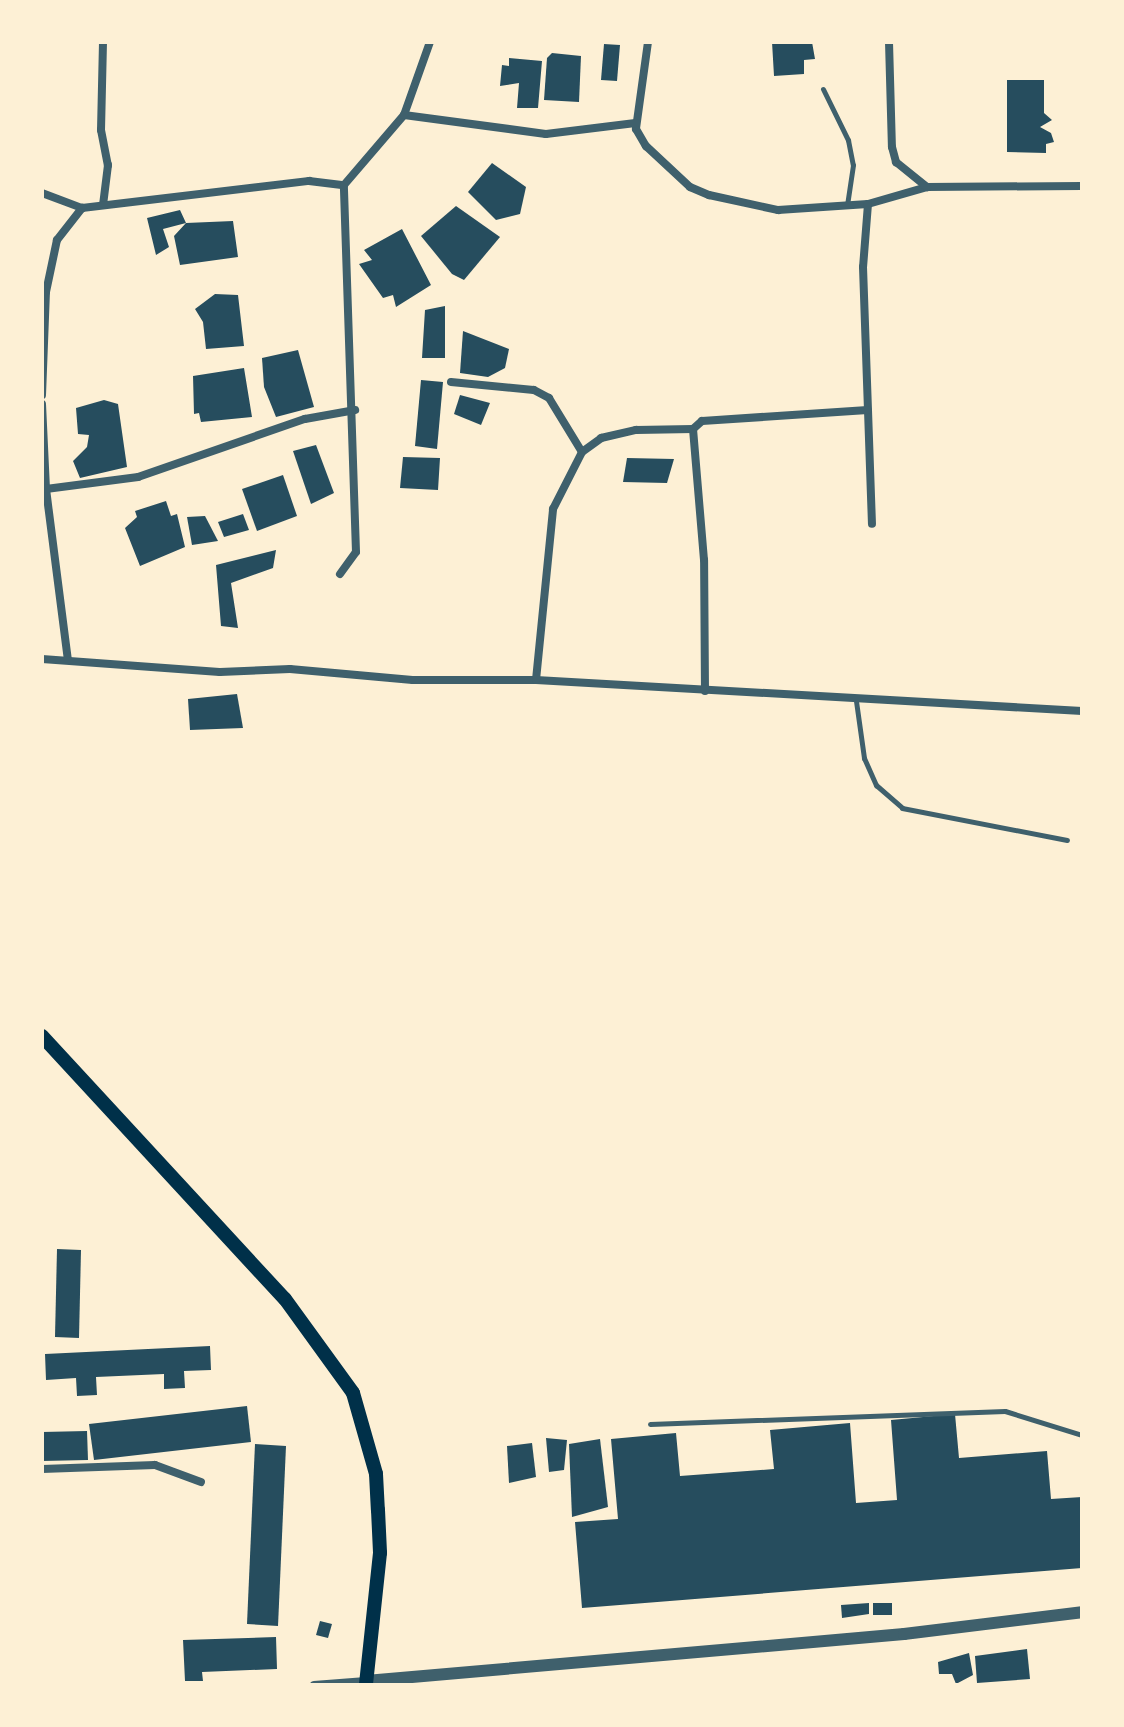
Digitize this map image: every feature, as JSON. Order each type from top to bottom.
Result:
[{"type":"main road","points":[[42,1036],[285,1299],[353,1393],[376,1474],[380,1553],[366,1683]]},
{"type":"street","points":[[103,42],[101,130],[108,165],[103,205]]},
{"type":"street","points":[[340,574],[356,552],[355,410],[344,185],[404,115],[430,42]]},
{"type":"street","points":[[648,42],[635,123],[646,146],[690,187],[709,195],[778,210],[868,204],[927,187],[1082,186]]},
{"type":"street","points":[[889,42],[892,147],[896,162],[927,187]]},
{"type":"street","points":[[404,115],[546,134],[635,123]]},
{"type":"street","points":[[42,193],[82,208],[309,181],[344,185]]},
{"type":"street","points":[[868,204],[863,267],[872,524]]},
{"type":"street","points":[[42,395],[46,292],[57,240],[82,208]]},
{"type":"street","points":[[451,382],[541,394],[564,418],[582,452]]},
{"type":"street","points":[[42,404],[46,489],[68,660]]},
{"type":"street","points":[[46,489],[138,477],[305,419],[355,410]]},
{"type":"street","points":[[536,680],[553,509],[582,452],[601,438],[636,430],[693,429],[702,421],[868,410]]},
{"type":"street","points":[[693,429],[704,560],[705,691]]},
{"type":"street","points":[[42,659],[220,672],[290,669],[413,680],[536,680],[856,701],[1082,711]]},
{"type":"street","points":[[42,1469],[155,1465],[201,1482]]},
{"type":"street","points":[[314,1685],[366,1683],[904,1634],[1082,1612]]},
{"type":"lane","points":[[823,89],[848,140],[853,165],[847,205]]},
{"type":"lane","points":[[856,701],[864,758],[876,785],[902,808],[1067,840]]},
{"type":"lane","points":[[650,1424],[1005,1411],[1082,1435]]},
{"type":"building","points":[[772,42],[812,42],[815,59],[804,60],[804,74],[774,76]]},
{"type":"building","points":[[604,44],[620,45],[617,81],[601,80]]},
{"type":"building","points":[[552,53],[581,56],[579,102],[544,100],[547,58]]},
{"type":"building","points":[[509,58],[542,61],[538,108],[517,108],[519,83],[500,86],[502,65],[509,66]]},
{"type":"building","points":[[1007,80],[1044,80],[1044,113],[1052,120],[1040,127],[1051,133],[1054,142],[1046,144],[1046,153],[1007,152]]},
{"type":"building","points":[[492,163],[526,187],[520,214],[496,220],[468,192]]},
{"type":"building","points":[[456,206],[500,237],[464,280],[452,274],[421,236]]},
{"type":"building","points":[[180,210],[186,223],[163,229],[169,247],[156,255],[147,218]]},
{"type":"building","points":[[233,221],[238,257],[180,265],[174,236],[186,223]]},
{"type":"building","points":[[402,229],[431,285],[396,307],[393,295],[383,298],[359,264],[372,260],[364,250]]},
{"type":"building","points":[[215,294],[238,295],[244,346],[206,349],[203,322],[195,309]]},
{"type":"building","points":[[445,306],[445,358],[422,358],[425,310]]},
{"type":"building","points":[[463,331],[509,349],[505,368],[488,377],[460,373]]},
{"type":"building","points":[[298,350],[314,407],[276,417],[264,387],[262,358]]},
{"type":"building","points":[[244,368],[252,417],[201,422],[199,413],[194,414],[193,376]]},
{"type":"building","points":[[421,380],[443,382],[437,449],[415,446]]},
{"type":"building","points":[[460,395],[490,403],[481,425],[454,414]]},
{"type":"building","points":[[104,400],[118,404],[127,467],[80,478],[73,461],[87,447],[89,435],[78,434],[76,408]]},
{"type":"building","points":[[316,445],[334,493],[311,504],[293,451]]},
{"type":"building","points":[[403,457],[440,458],[438,490],[400,488]]},
{"type":"building","points":[[627,458],[674,459],[667,483],[623,482]]},
{"type":"building","points":[[283,475],[297,516],[257,531],[242,489]]},
{"type":"building","points":[[166,501],[171,516],[177,514],[185,547],[140,566],[125,528],[137,517],[135,511]]},
{"type":"building","points":[[243,514],[249,530],[224,537],[218,522]]},
{"type":"building","points":[[205,516],[218,541],[192,545],[187,517]]},
{"type":"building","points":[[276,550],[273,568],[231,583],[238,628],[221,626],[216,565]]},
{"type":"building","points":[[237,694],[243,728],[190,730],[188,699]]},
{"type":"building","points":[[57,1249],[81,1250],[79,1338],[55,1337]]},
{"type":"building","points":[[210,1346],[211,1370],[184,1371],[185,1388],[164,1389],[164,1374],[96,1377],[97,1395],[77,1396],[76,1378],[46,1380],[45,1354]]},
{"type":"building","points":[[247,1406],[251,1442],[94,1460],[89,1424]]},
{"type":"building","points":[[955,1414],[959,1458],[1047,1451],[1051,1499],[1082,1497],[1082,1568],[582,1608],[575,1522],[618,1519],[611,1439],[676,1433],[680,1476],[774,1469],[770,1430],[850,1423],[856,1503],[897,1500],[891,1420]]},
{"type":"building","points":[[87,1431],[88,1460],[42,1461],[42,1432]]},
{"type":"building","points":[[546,1438],[567,1440],[564,1470],[549,1472]]},
{"type":"building","points":[[600,1439],[608,1507],[572,1517],[569,1444]]},
{"type":"building","points":[[532,1443],[536,1477],[509,1483],[507,1446]]},
{"type":"building","points":[[255,1444],[286,1446],[278,1626],[247,1624]]},
{"type":"building","points":[[869,1603],[869,1614],[842,1618],[841,1605]]},
{"type":"building","points":[[873,1603],[892,1603],[892,1615],[873,1615]]},
{"type":"building","points":[[320,1621],[332,1624],[328,1638],[316,1635]]},
{"type":"building","points":[[276,1637],[277,1669],[202,1672],[203,1681],[185,1681],[183,1640]]},
{"type":"building","points":[[1027,1649],[1030,1679],[977,1683],[975,1656]]},
{"type":"building","points":[[969,1653],[973,1675],[956,1684],[952,1674],[939,1674],[938,1662]]}]
